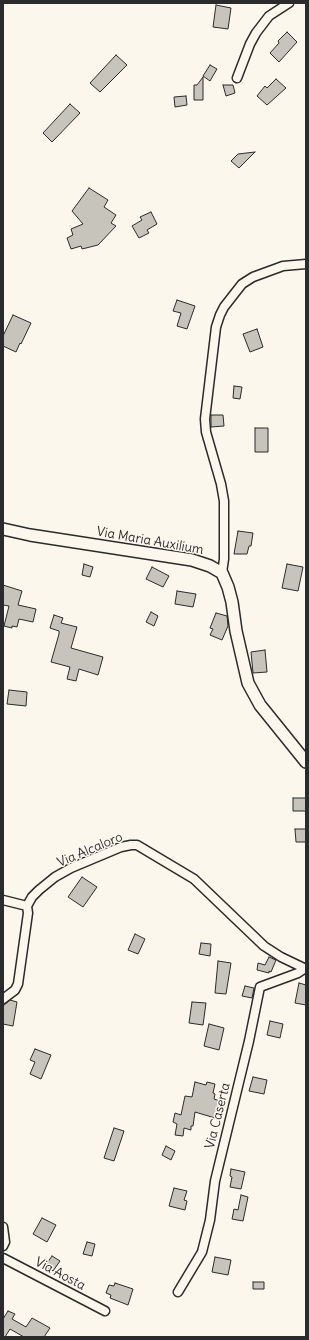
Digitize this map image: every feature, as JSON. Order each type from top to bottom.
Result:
[{"type":"street","points":[[237,78],[250,44],[256,33],[268,16],[289,3]]},
{"type":"street","points":[[306,264],[283,266],[253,277],[242,284],[224,307],[216,327],[205,419],[206,432],[221,484],[224,501],[224,559],[222,573],[232,602],[236,631],[248,683],[260,705],[306,762]]},
{"type":"street","name":"Via Maria Auxilium","points":[[4,531],[192,560],[210,566],[222,573]]},
{"type":"street","name":"Via Alcaloro","points":[[27,906],[39,890],[55,878],[78,865],[121,847],[137,845],[194,879],[264,946],[305,969]]},
{"type":"street","points":[[3,900],[27,906],[28,913],[18,984],[15,990],[3,999]]},
{"type":"street","name":"Via Caserta","points":[[178,1292],[202,1252],[210,1220],[214,1181],[249,1041],[260,987],[305,969]]},
{"type":"street","points":[[3,1228],[6,1242],[3,1246]]},
{"type":"street","name":"Via Aosta","points":[[3,1258],[105,1311]]},
{"type":"building","points":[[216,5],[231,8],[228,29],[213,27]]},
{"type":"building","points":[[287,32],[297,42],[279,62],[270,53],[279,43],[278,41]]},
{"type":"building","points":[[116,55],[127,65],[100,92],[90,83]]},
{"type":"building","points":[[210,65],[217,69],[210,81],[203,76]]},
{"type":"building","points":[[203,77],[203,100],[194,100],[194,85],[197,85]]},
{"type":"building","points":[[276,79],[286,88],[267,105],[257,96],[265,86],[267,88]]},
{"type":"building","points":[[223,85],[233,85],[235,93],[226,96]]},
{"type":"building","points":[[186,96],[187,105],[175,107],[174,97]]},
{"type":"building","points":[[70,104],[80,113],[52,142],[43,133]]},
{"type":"building","points":[[255,152],[239,168],[231,161],[238,154]]},
{"type":"building","points":[[89,188],[108,200],[104,207],[116,215],[111,223],[116,226],[98,245],[82,249],[81,246],[71,249],[67,238],[73,235],[71,229],[83,224],[72,211]]},
{"type":"building","points":[[151,212],[157,224],[147,230],[149,233],[139,238],[132,226],[142,220],[140,217]]},
{"type":"building","points":[[177,300],[195,306],[187,329],[177,326],[181,313],[173,311]]},
{"type":"building","points":[[13,315],[31,323],[16,352],[3,346],[3,336]]},
{"type":"building","points":[[257,329],[263,347],[250,352],[243,334]]},
{"type":"building","points":[[234,386],[242,387],[240,399],[233,398]]},
{"type":"building","points":[[211,415],[223,415],[224,426],[211,427]]},
{"type":"building","points":[[255,428],[268,428],[268,452],[255,452]]},
{"type":"building","points":[[238,531],[253,533],[251,546],[249,546],[247,554],[234,554]]},
{"type":"building","points":[[84,564],[93,567],[90,577],[82,575]]},
{"type":"building","points":[[287,564],[303,567],[298,591],[282,588]]},
{"type":"building","points":[[152,567],[169,576],[163,587],[146,579]]},
{"type":"building","points":[[3,585],[22,591],[18,605],[36,609],[33,622],[19,619],[17,627],[12,626],[12,628],[4,626],[9,606],[3,605]]},
{"type":"building","points":[[177,591],[196,594],[193,607],[175,604]]},
{"type":"building","points":[[151,612],[158,616],[154,626],[146,622]]},
{"type":"building","points":[[216,613],[227,616],[228,626],[222,640],[210,635],[213,629],[210,628]]},
{"type":"building","points":[[54,615],[63,618],[61,623],[77,627],[71,648],[103,657],[98,675],[79,669],[76,681],[67,679],[70,667],[51,662],[59,634],[59,631],[50,628]]},
{"type":"building","points":[[265,650],[267,672],[253,673],[251,652]]},
{"type":"building","points":[[9,690],[27,692],[26,706],[7,704]]},
{"type":"building","points":[[293,798],[306,798],[306,811],[293,811]]},
{"type":"building","points":[[295,829],[306,829],[306,842],[296,842]]},
{"type":"building","points":[[82,877],[97,887],[83,907],[68,897]]},
{"type":"building","points":[[135,934],[145,939],[138,954],[128,950]]},
{"type":"building","points":[[201,943],[211,944],[210,956],[199,954]]},
{"type":"building","points":[[269,957],[276,960],[271,972],[269,971],[269,973],[257,970],[258,963],[265,965]]},
{"type":"building","points":[[218,961],[231,963],[226,994],[215,993]]},
{"type":"building","points":[[299,983],[306,985],[306,1005],[295,1003]]},
{"type":"building","points":[[245,986],[254,988],[252,998],[242,996]]},
{"type":"building","points":[[10,1000],[17,1002],[13,1026],[3,1024],[3,1006]]},
{"type":"building","points":[[192,1002],[206,1003],[203,1025],[189,1023]]},
{"type":"building","points":[[270,1021],[283,1024],[280,1038],[267,1035]]},
{"type":"building","points":[[209,1024],[224,1028],[219,1050],[204,1046]]},
{"type":"building","points":[[35,1049],[51,1055],[41,1079],[30,1074],[35,1062],[30,1060]]},
{"type":"building","points":[[253,1077],[267,1080],[264,1094],[249,1091]]},
{"type":"building","points":[[195,1082],[206,1085],[207,1082],[215,1084],[213,1093],[215,1094],[214,1099],[220,1101],[215,1118],[195,1112],[191,1130],[184,1128],[183,1136],[175,1135],[177,1124],[173,1122],[175,1113],[181,1115],[185,1096],[192,1097]]},
{"type":"building","points":[[114,1128],[124,1131],[114,1161],[104,1158]]},
{"type":"building","points":[[166,1146],[175,1151],[171,1160],[162,1155]]},
{"type":"building","points":[[231,1169],[245,1172],[241,1189],[230,1187],[232,1177],[230,1176]]},
{"type":"building","points":[[174,1188],[187,1191],[184,1200],[187,1201],[185,1210],[169,1206]]},
{"type":"building","points":[[241,1195],[248,1197],[243,1221],[232,1219],[234,1209],[238,1210]]},
{"type":"building","points":[[42,1218],[56,1225],[47,1242],[33,1234]]},
{"type":"building","points":[[87,1242],[95,1244],[92,1256],[83,1254]]},
{"type":"building","points":[[52,1256],[60,1261],[53,1271],[45,1266]]},
{"type":"building","points":[[215,1257],[231,1260],[228,1275],[212,1272]]},
{"type":"building","points":[[253,1282],[264,1282],[264,1289],[253,1289]]},
{"type":"building","points":[[115,1283],[133,1289],[128,1305],[110,1298],[111,1295],[106,1293],[109,1285],[114,1286]]},
{"type":"building","points":[[8,1311],[15,1314],[12,1319],[26,1327],[32,1318],[50,1328],[44,1337],[24,1337],[10,1329],[5,1337],[3,1337],[3,1319]]}]
